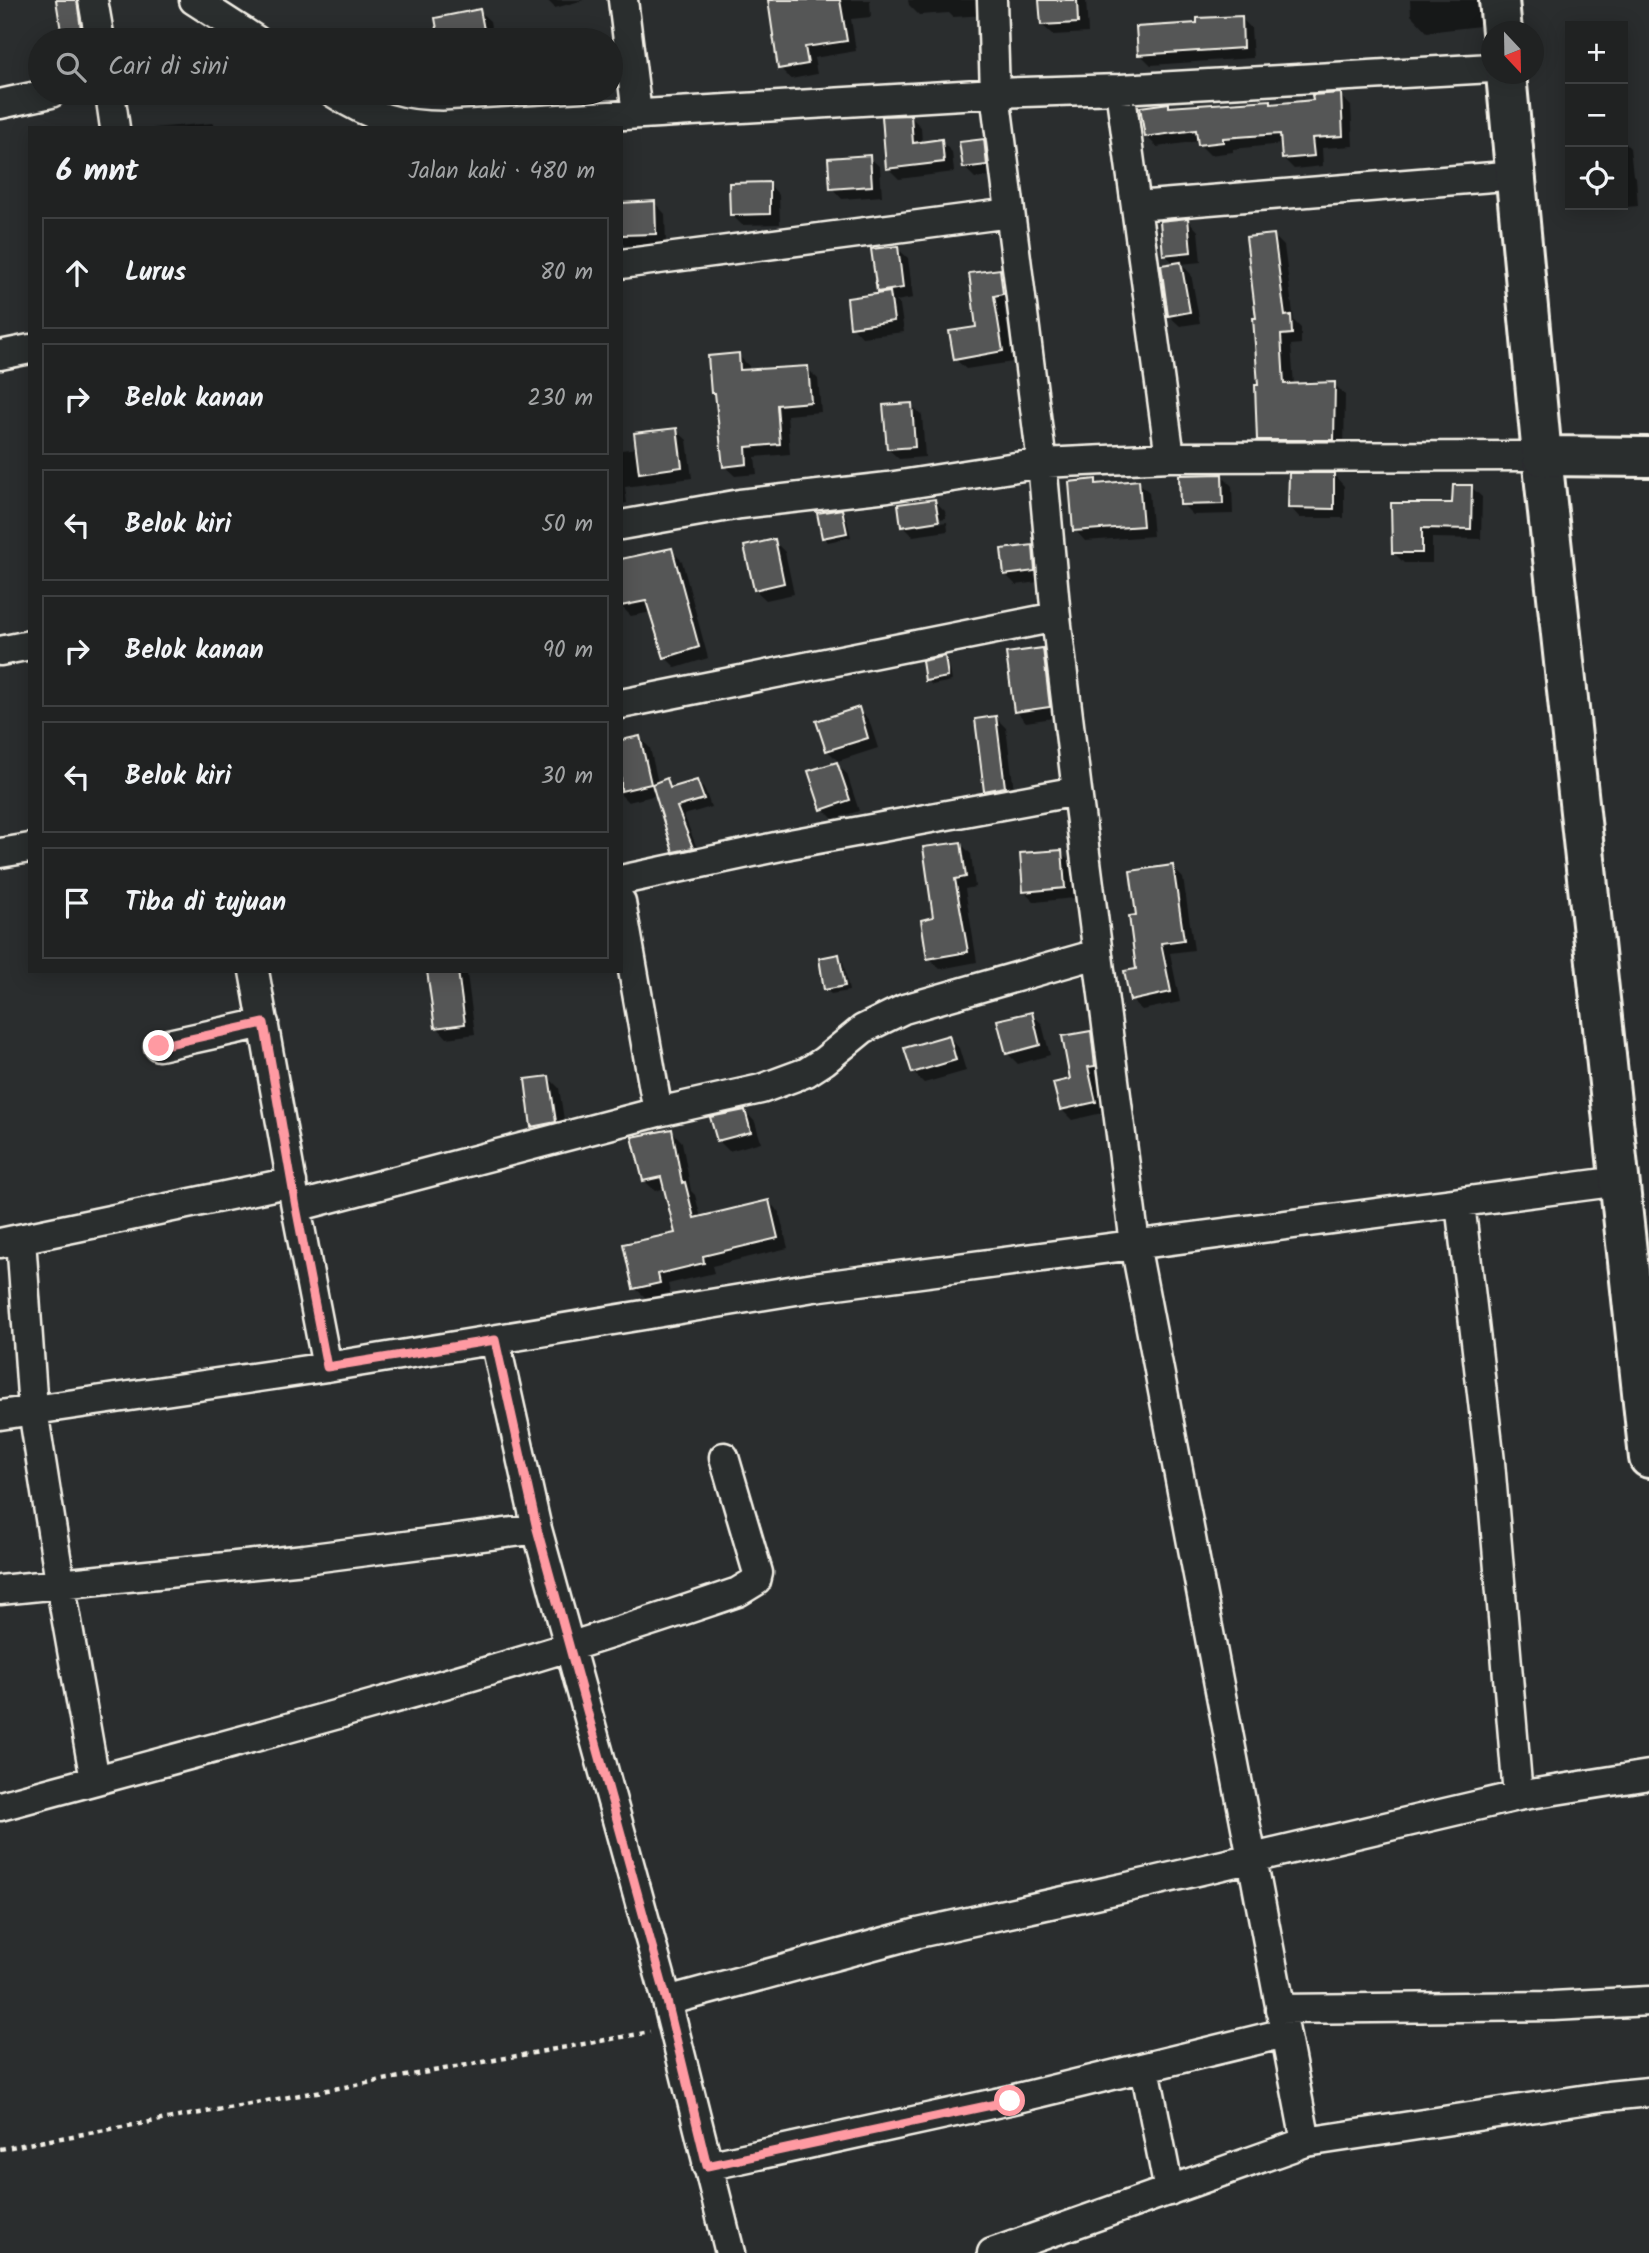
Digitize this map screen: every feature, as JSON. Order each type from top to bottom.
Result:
[{"type":"main road","points":[[1499,0],[1501,21]]},
{"type":"main road","points":[[1507,84],[1542,456],[1649,1458]]},
{"type":"main road","points":[[1542,456],[1649,457]]},
{"type":"street","points":[[93,0],[98,28]]},
{"type":"street","points":[[194,0],[237,28]]},
{"type":"street","points":[[623,0],[637,114]]},
{"type":"street","points":[[992,0],[995,93],[1042,463],[1056,617],[1077,791],[1135,1244],[1306,2142]]},
{"type":"street","points":[[356,105],[379,117],[417,126],[443,126],[995,93],[1120,89],[1481,69]]},
{"type":"street","points":[[1120,89],[1170,457]]},
{"type":"street","points":[[0,104],[28,98]]},
{"type":"street","points":[[112,105],[115,126]]},
{"type":"street","points":[[1136,206],[1517,175]]},
{"type":"street","points":[[623,264],[1010,213]]},
{"type":"street","points":[[0,355],[28,349]]},
{"type":"street","points":[[623,526],[740,504],[1042,463],[1170,457],[1542,456]]},
{"type":"street","points":[[623,704],[1056,617]]},
{"type":"street","points":[[0,651],[28,645]]},
{"type":"street","points":[[623,880],[790,844],[1077,791]]},
{"type":"street","points":[[0,853],[28,848]]},
{"type":"street","points":[[623,913],[658,1112]]},
{"type":"street","points":[[95,1780],[33,1410],[11,1241],[294,1194],[761,1089],[793,1079],[824,1061],[863,1029],[904,1009],[1097,954]]},
{"type":"street","points":[[254,973],[327,1367]]},
{"type":"street","points":[[159,1046],[264,1023]]},
{"type":"street","points":[[0,1415],[327,1367],[814,1287],[1620,1181]]},
{"type":"street","points":[[1460,1203],[1490,1462],[1518,1796]]},
{"type":"street","points":[[495,1340],[537,1529],[670,2014],[730,2253]]},
{"type":"street","points":[[0,1807],[220,1748],[570,1647],[738,1592],[756,1581],[758,1570],[724,1457]]},
{"type":"street","points":[[0,1590],[305,1559],[537,1529]]},
{"type":"street","points":[[670,2014],[918,1933],[1518,1796],[1649,1775]]},
{"type":"street","points":[[707,2166],[1010,2101],[1144,2068],[1283,2021],[1649,2001]]},
{"type":"street","points":[[1144,2068],[1169,2191]]},
{"type":"street","points":[[992,2253],[1306,2142],[1649,2092]]},
{"type":"path","points":[[0,2149],[670,2014]]},
{"type":"building","points":[[56,0],[77,0],[81,28],[61,28]]},
{"type":"building","points":[[768,0],[840,0],[847,41],[805,47],[808,64],[778,69]]},
{"type":"building","points":[[1039,0],[1077,0],[1078,23],[1041,25]]},
{"type":"building","points":[[480,9],[484,28],[437,28],[435,18]]},
{"type":"building","points":[[1242,16],[1243,48],[1138,55],[1136,27],[1197,23],[1197,18]]},
{"type":"building","points":[[1341,93],[1343,136],[1312,138],[1314,156],[1282,159],[1280,134],[1223,138],[1223,142],[1198,145],[1196,130],[1145,137],[1140,107],[1169,103],[1169,107],[1271,100],[1271,104],[1313,100],[1312,95]]},
{"type":"building","points":[[911,115],[913,143],[942,139],[944,162],[886,169],[882,116]]},
{"type":"building","points":[[984,139],[987,165],[963,168],[959,142]]},
{"type":"building","points":[[870,155],[872,186],[830,189],[828,158]]},
{"type":"building","points":[[770,182],[770,214],[730,215],[729,183]]},
{"type":"building","points":[[655,201],[656,234],[623,235],[623,203]]},
{"type":"building","points":[[1188,218],[1191,252],[1163,255],[1160,221]]},
{"type":"building","points":[[1274,234],[1285,316],[1291,315],[1292,334],[1281,335],[1284,384],[1335,382],[1334,440],[1257,440],[1255,385],[1258,385],[1253,318],[1256,318],[1246,237]]},
{"type":"building","points":[[898,246],[903,288],[877,292],[871,249]]},
{"type":"building","points":[[1181,262],[1190,312],[1168,316],[1161,265]]},
{"type":"building","points":[[1000,269],[1003,294],[994,296],[1003,351],[954,360],[949,331],[976,327],[969,273]]},
{"type":"building","points":[[890,292],[894,321],[850,327],[847,298]]},
{"type":"building","points":[[739,353],[740,370],[808,366],[811,402],[777,405],[780,444],[746,447],[747,464],[723,467],[708,356]]},
{"type":"building","points":[[912,403],[915,447],[887,449],[883,405]]},
{"type":"building","points":[[677,428],[682,467],[639,473],[634,433]]},
{"type":"building","points":[[1289,473],[1334,473],[1334,509],[1288,508]]},
{"type":"building","points":[[1222,474],[1223,504],[1180,505],[1179,475]]},
{"type":"building","points":[[1096,479],[1096,484],[1139,480],[1143,526],[1073,531],[1069,482]]},
{"type":"building","points":[[1453,485],[1472,485],[1471,529],[1422,528],[1422,553],[1392,553],[1391,503],[1452,503]]},
{"type":"building","points":[[935,499],[939,521],[901,527],[898,504]]},
{"type":"building","points":[[842,509],[847,533],[822,538],[817,513]]},
{"type":"building","points":[[775,539],[784,583],[754,590],[744,546]]},
{"type":"building","points":[[1033,545],[1035,571],[1004,575],[1001,549]]},
{"type":"building","points":[[672,548],[699,647],[664,658],[646,601],[623,606],[623,559]]},
{"type":"building","points":[[1043,648],[1050,707],[1014,712],[1006,653]]},
{"type":"building","points":[[945,656],[948,677],[925,681],[922,661]]},
{"type":"building","points":[[859,707],[868,738],[826,751],[816,721]]},
{"type":"building","points":[[996,716],[1005,787],[984,791],[975,719]]},
{"type":"building","points":[[640,736],[651,784],[623,791],[623,740]]},
{"type":"building","points":[[837,762],[850,800],[821,810],[808,771]]},
{"type":"building","points":[[667,778],[670,788],[697,780],[704,799],[677,807],[693,848],[673,852],[652,784]]},
{"type":"building","points":[[961,842],[966,877],[955,879],[968,952],[927,959],[921,920],[933,917],[923,847]]},
{"type":"building","points":[[1062,850],[1065,888],[1023,892],[1020,853]]},
{"type":"building","points":[[1173,865],[1184,940],[1161,943],[1171,992],[1130,1001],[1124,971],[1136,969],[1129,916],[1136,915],[1130,871]]},
{"type":"building","points":[[839,954],[845,986],[824,990],[819,958]]},
{"type":"building","points":[[427,973],[458,973],[465,1024],[435,1028]]},
{"type":"building","points":[[1032,1012],[1040,1045],[1006,1054],[997,1020]]},
{"type":"building","points":[[1091,1031],[1095,1066],[1088,1067],[1096,1102],[1060,1110],[1053,1083],[1070,1079],[1062,1036]]},
{"type":"building","points":[[949,1035],[956,1060],[912,1073],[904,1048]]},
{"type":"building","points":[[549,1076],[556,1122],[531,1127],[525,1079]]},
{"type":"building","points":[[745,1110],[751,1132],[717,1141],[710,1117]]},
{"type":"building","points":[[672,1129],[682,1183],[685,1182],[694,1218],[769,1200],[778,1238],[703,1256],[704,1263],[658,1274],[660,1283],[633,1289],[623,1244],[675,1233],[661,1177],[643,1181],[632,1137]]},
{"type":"route","points":[[159,1046],[264,1023],[327,1367],[495,1340],[537,1529],[667,2001],[707,2166],[1010,2101]]}]
